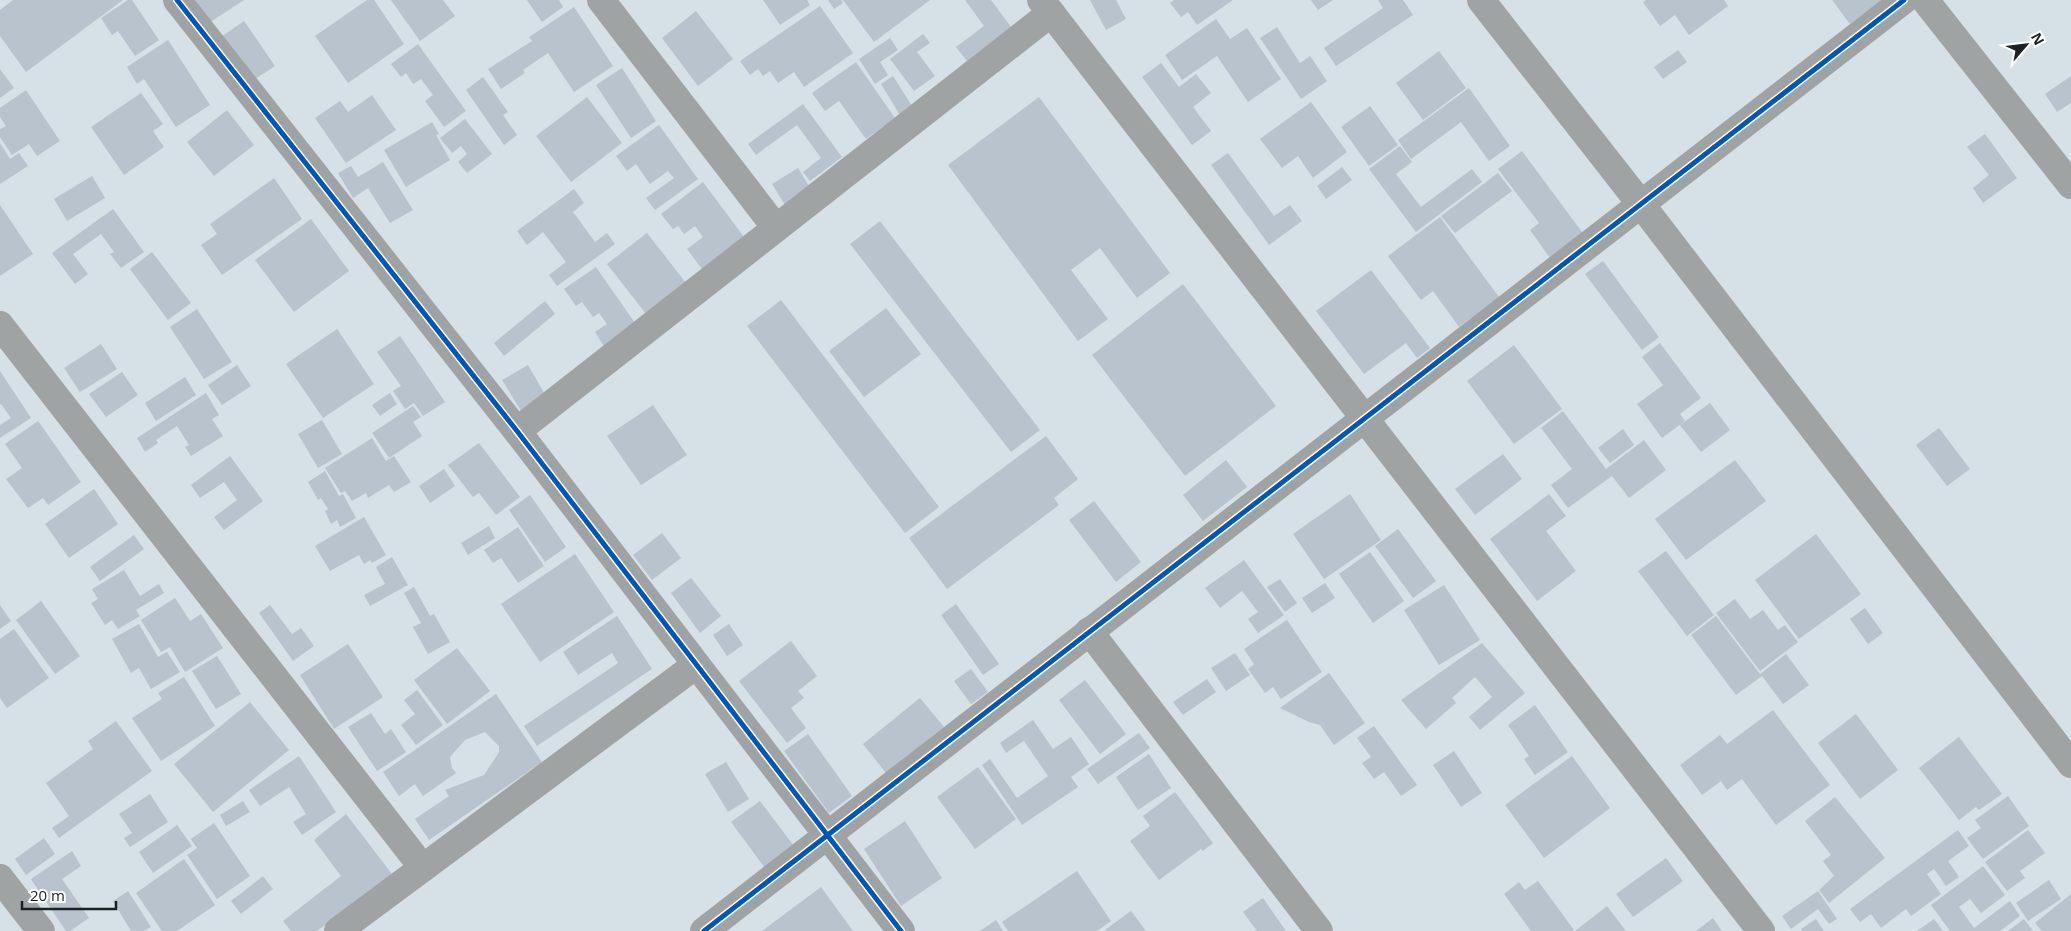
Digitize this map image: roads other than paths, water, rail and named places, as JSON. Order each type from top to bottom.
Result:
[{"type":"street","points":[[177,0],[517,431],[901,931]]},
{"type":"street","points":[[601,0],[776,228]]},
{"type":"street","points":[[1481,0],[2071,764]]},
{"type":"street","points":[[704,931],[1904,0]]},
{"type":"street","points":[[1925,0],[2071,185]]},
{"type":"street","points":[[517,431],[776,228],[1046,6],[1761,931]]},
{"type":"street","points":[[0,325],[423,868]]},
{"type":"street","points":[[1089,632],[1319,931]]},
{"type":"street","points":[[338,931],[696,665]]},
{"type":"street","points":[[0,878],[41,931]]}]
